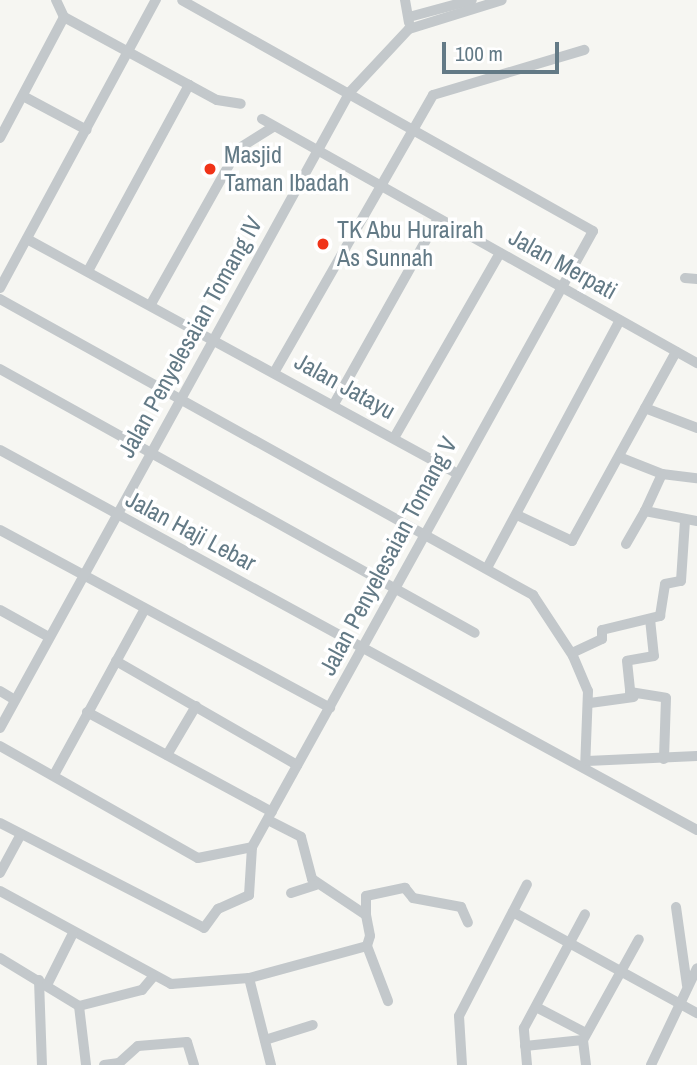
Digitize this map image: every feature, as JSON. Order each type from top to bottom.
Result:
[{"type":"street","points":[[56,0],[64,17],[189,85],[241,104]]},
{"type":"street","points":[[0,288],[156,0]]},
{"type":"street","points":[[182,0],[412,127]]},
{"type":"street","points":[[405,0],[409,23],[472,0]]},
{"type":"street","name":"Jalan Penyelesaian Tomang IV","points":[[0,728],[349,92],[409,23],[502,0]]},
{"type":"street","points":[[0,138],[64,17]]},
{"type":"street","points":[[275,371],[377,185],[436,93],[584,50]]},
{"type":"street","points":[[88,271],[189,85]]},
{"type":"street","points":[[23,96],[87,130]]},
{"type":"street","name":"Jalan Merpati","points":[[262,119],[315,152],[697,363]]},
{"type":"street","points":[[151,304],[238,149],[272,127]]},
{"type":"street","name":"Jalan Penyelesaian Tomang V","points":[[252,847],[592,226],[412,127]]},
{"type":"street","points":[[334,404],[438,219]]},
{"type":"street","name":"Jalan Jatayu","points":[[27,239],[275,371],[457,473]]},
{"type":"street","points":[[394,438],[500,253]]},
{"type":"street","points":[[685,278],[697,279]]},
{"type":"street","points":[[0,299],[533,595],[572,653],[590,703],[586,765],[697,756]]},
{"type":"street","points":[[487,568],[620,320]]},
{"type":"street","points":[[517,515],[569,542],[677,352]]},
{"type":"street","points":[[0,369],[396,586],[475,633]]},
{"type":"street","points":[[645,408],[697,428]]},
{"type":"street","name":"Jalan Haji Lebar","points":[[0,450],[116,515],[586,765],[697,830]]},
{"type":"street","points":[[619,457],[662,474],[697,478]]},
{"type":"street","points":[[626,544],[662,474]]},
{"type":"street","points":[[645,511],[685,521],[697,521]]},
{"type":"street","points":[[572,653],[602,639],[602,630],[660,616],[665,584],[681,582],[685,521]]},
{"type":"street","points":[[0,530],[330,708]]},
{"type":"street","points":[[683,566],[697,564]]},
{"type":"street","points":[[54,775],[145,609]]},
{"type":"street","points":[[0,610],[49,637]]},
{"type":"street","points":[[634,697],[627,662],[654,656],[650,619]]},
{"type":"street","points":[[116,661],[297,765]]},
{"type":"street","points":[[0,691],[15,700]]},
{"type":"street","points":[[590,703],[634,697],[666,698],[664,759]]},
{"type":"street","points":[[167,755],[196,706]]},
{"type":"street","points":[[88,712],[167,755],[301,837],[316,885],[366,915]]},
{"type":"street","points":[[0,746],[198,858],[252,847],[249,895],[218,909],[204,928],[0,823]]},
{"type":"street","points":[[0,873],[22,834]]},
{"type":"street","points":[[462,1065],[459,1016],[527,884]]},
{"type":"street","points":[[291,892],[316,885]]},
{"type":"street","points":[[388,1001],[367,946],[366,896],[405,888],[413,898],[461,907],[468,923]]},
{"type":"street","points":[[0,891],[153,977],[179,986],[248,978],[367,946]]},
{"type":"street","points":[[676,907],[688,985]]},
{"type":"street","points":[[513,912],[697,1013]]},
{"type":"street","points":[[527,1065],[524,1028],[585,915]]},
{"type":"street","points":[[42,1065],[43,983],[74,933]]},
{"type":"street","points":[[586,1065],[584,1037],[639,939]]},
{"type":"street","points":[[0,958],[79,1006],[142,990],[153,977]]},
{"type":"street","points":[[651,1065],[678,1002],[697,968]]},
{"type":"street","points":[[248,978],[271,1065]]},
{"type":"street","points":[[79,1006],[86,1065]]},
{"type":"street","points":[[536,1007],[584,1037]]},
{"type":"street","points":[[265,1040],[313,1025]]},
{"type":"street","points":[[525,1046],[584,1037]]},
{"type":"street","points":[[104,1065],[119,1063],[138,1046],[187,1042],[194,1065]]},
{"type":"place","name":"Masjid Taman Ibadah","points":[[210,169]]},
{"type":"place","name":"TK Abu Hurairah As Sunnah","points":[[323,244]]}]
